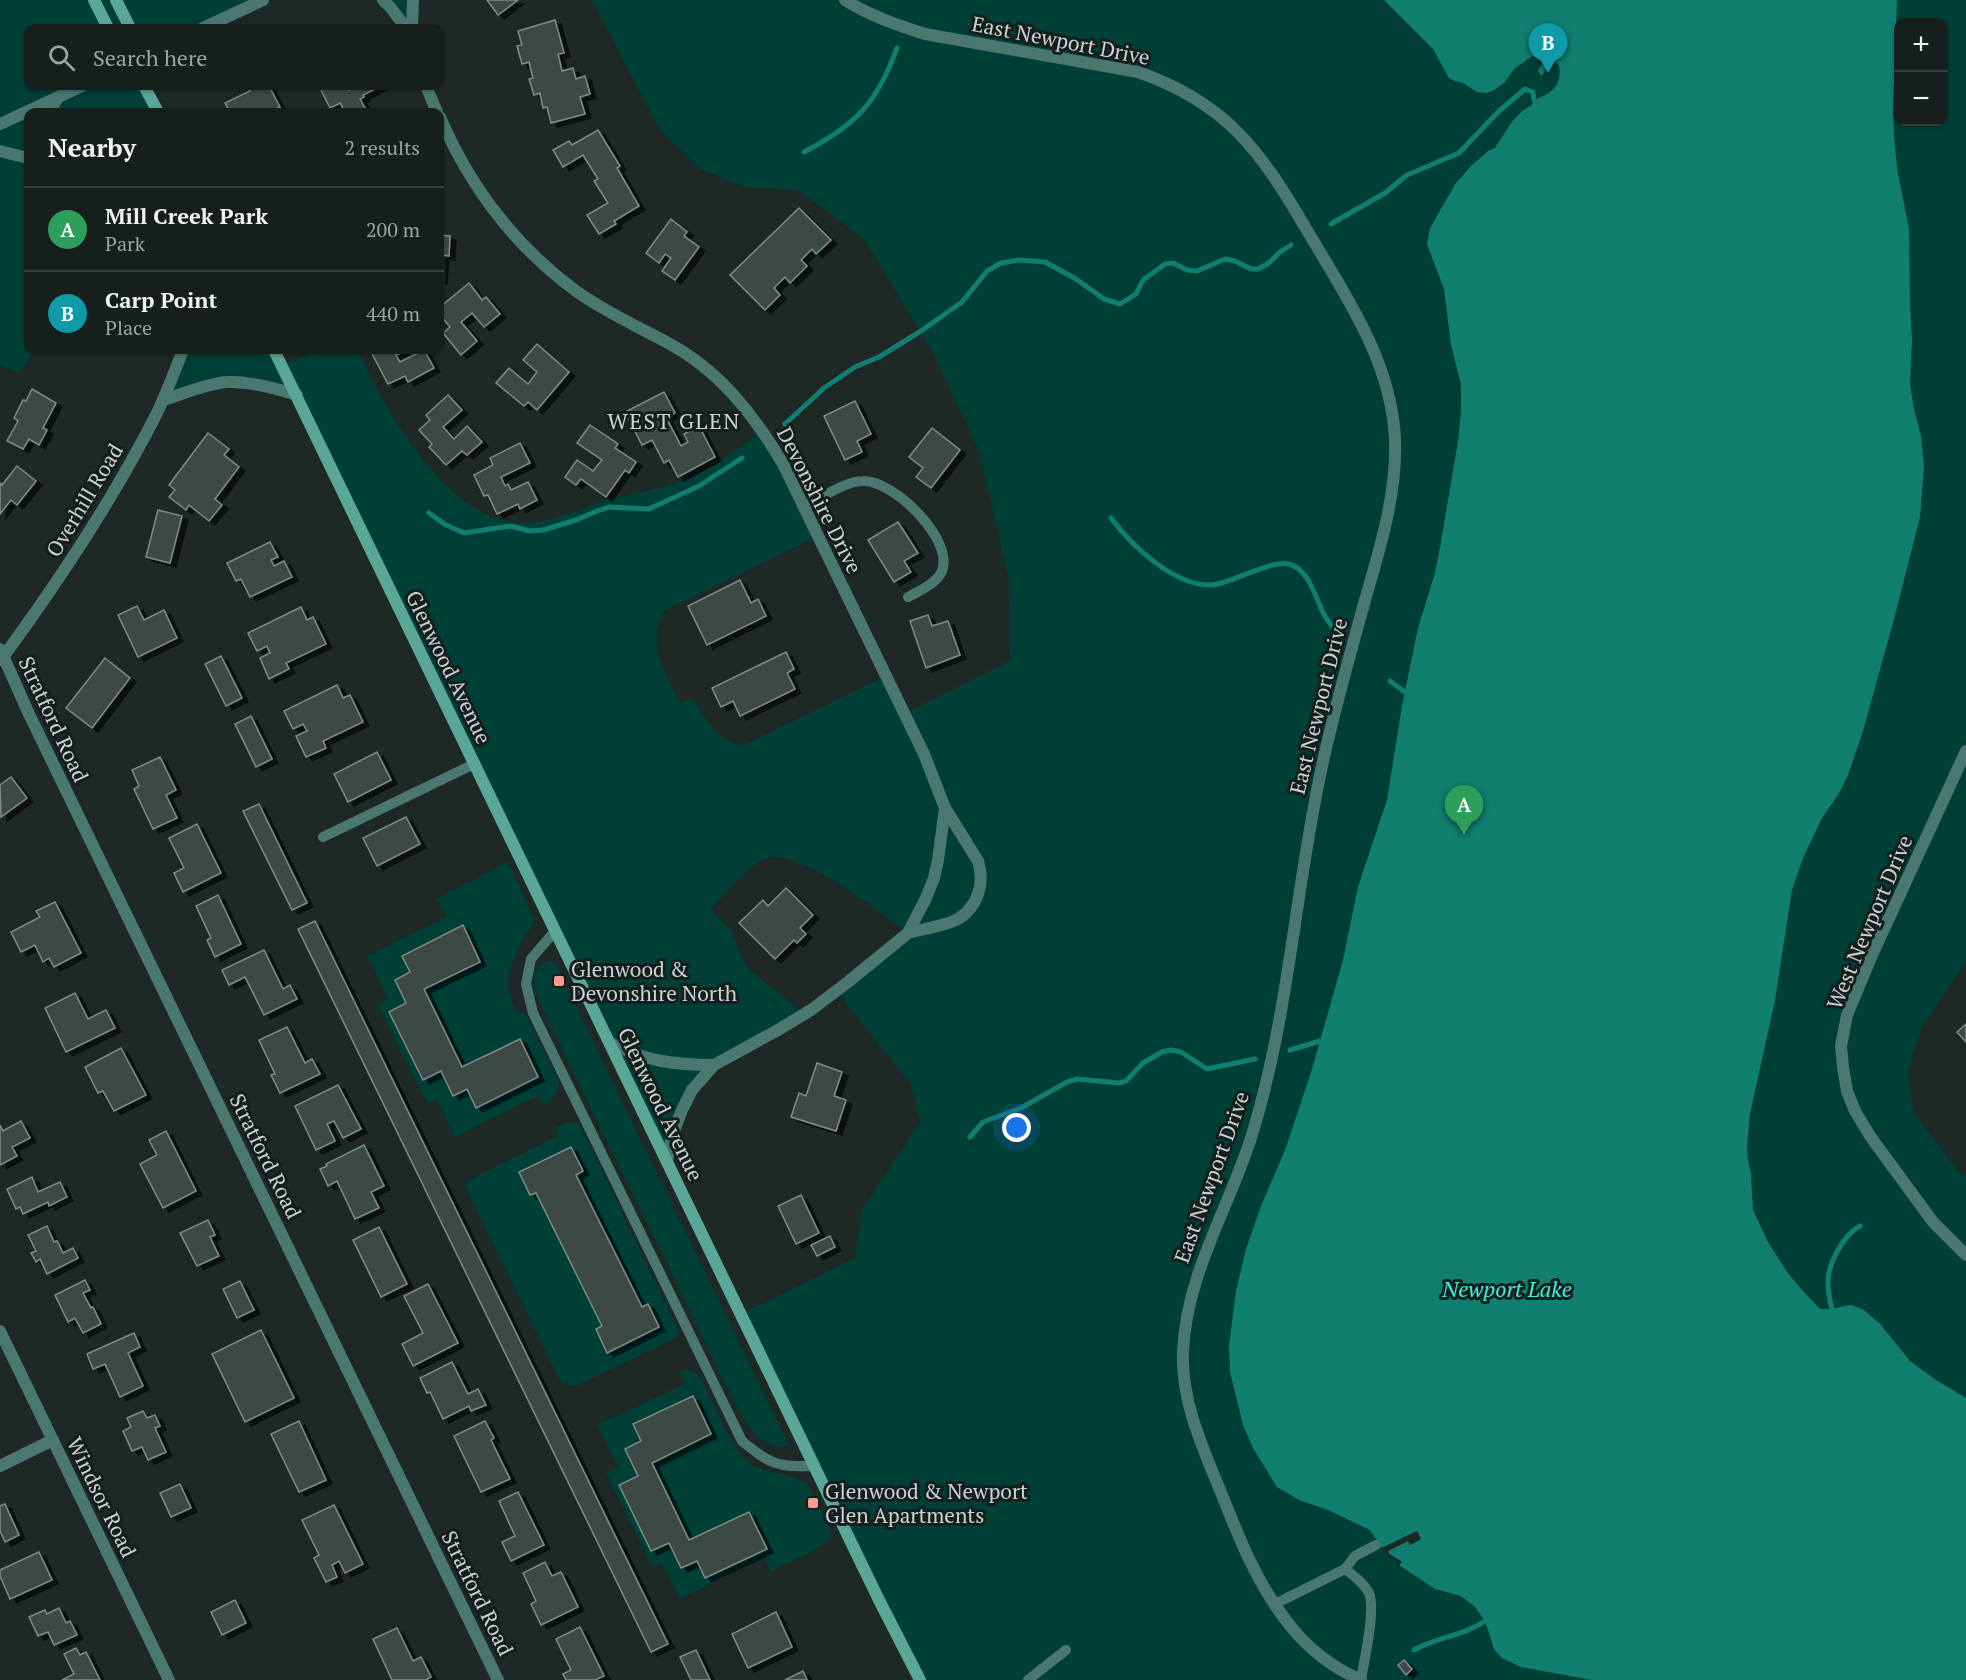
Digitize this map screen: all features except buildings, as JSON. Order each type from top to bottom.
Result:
[{"type":"street","points":[[94,0],[106,24]]},
{"type":"street","points":[[116,0],[128,24]]},
{"type":"street","points":[[212,24],[264,0]]},
{"type":"street","points":[[383,0],[403,24]]},
{"type":"street","points":[[412,24],[414,0]]},
{"type":"street","name":"East Newport Drive","points":[[845,0],[867,13],[925,34],[1138,72],[1164,81],[1208,106],[1243,136],[1282,188],[1361,324],[1386,381],[1395,440],[1395,466],[1386,523],[1321,769],[1303,865],[1289,960],[1263,1092],[1251,1137],[1194,1281],[1183,1351],[1183,1375],[1199,1438],[1234,1526],[1258,1578],[1287,1622],[1310,1647],[1330,1663],[1361,1680]]},
{"type":"street","points":[[34,108],[73,90]]},
{"type":"street","points":[[146,90],[156,108]]},
{"type":"street","points":[[428,90],[436,108]]},
{"type":"street","points":[[52,108],[58,97]]},
{"type":"street","points":[[0,124],[24,113]]},
{"type":"street","name":"Devonshire Drive","points":[[444,127],[452,146],[478,191],[511,233],[545,266],[578,292],[614,315],[670,344],[717,378],[763,430],[783,464],[924,754],[945,808],[978,861],[981,870],[981,885],[969,910],[957,920],[908,933]]},
{"type":"street","points":[[0,151],[24,157]]},
{"type":"street","name":"Overhill Road","points":[[1,655],[52,590],[88,536],[123,476],[162,400],[181,354]]},
{"type":"street","name":"Glenwood Avenue","points":[[276,354],[814,1466],[920,1680]]},
{"type":"street","points":[[162,400],[228,382],[271,387],[297,395]]},
{"type":"street","name":"Stratford Road","points":[[1,655],[498,1680]]},
{"type":"street","name":"West Newport Drive","points":[[1966,751],[1847,1015],[1841,1046],[1847,1091],[1855,1111],[1934,1222],[1966,1255]]},
{"type":"street","name":"Devonshire Drive","points":[[667,1161],[672,1136],[682,1110],[692,1090],[714,1065],[812,1010],[908,933],[934,878],[945,808]]},
{"type":"street","name":"Devonshire Drive","points":[[610,1043],[660,1062],[681,1065],[714,1065]]},
{"type":"street","name":"Windsor Road","points":[[0,1331],[169,1680]]},
{"type":"street","points":[[0,1466],[53,1440]]},
{"type":"lane","points":[[804,507],[849,484],[863,481],[880,485],[897,493],[916,510],[938,543],[944,566],[934,581],[908,597]]},
{"type":"lane","points":[[323,837],[474,764]]},
{"type":"lane","points":[[555,931],[531,959],[526,984],[533,1013],[742,1441],[763,1458],[786,1467],[814,1466]]},
{"type":"lane","points":[[1275,1605],[1345,1569],[1355,1556],[1376,1545]]},
{"type":"lane","points":[[1345,1569],[1365,1587],[1370,1595],[1371,1605],[1361,1680]]},
{"type":"lane","points":[[1028,1680],[1065,1650]]},
{"type":"shaded area","points":[[0,0],[263,0],[212,24],[24,24],[24,90],[146,90],[156,108],[24,108],[24,354],[32,354],[20,373],[0,366]]},
{"type":"shaded area","points":[[383,0],[413,0],[412,24],[408,24]]},
{"type":"shaded area","points":[[590,0],[1966,0],[1966,962],[1922,1026],[1908,1072],[1914,1113],[1958,1171],[1966,1176],[1966,1680],[920,1680],[741,1314],[855,1258],[862,1210],[920,1123],[911,1084],[836,991],[907,933],[838,883],[796,862],[779,857],[764,859],[743,875],[710,909],[732,931],[737,948],[749,969],[804,1014],[714,1065],[692,1090],[667,1161],[297,395],[228,382],[163,400],[181,354],[276,354],[283,366],[308,354],[359,354],[403,432],[447,486],[472,506],[499,519],[528,523],[558,517],[607,500],[685,480],[720,461],[763,430],[818,536],[664,611],[657,636],[659,658],[680,703],[692,698],[719,735],[735,743],[744,745],[886,676],[904,714],[1010,661],[1009,579],[979,451],[931,349],[864,239],[798,190],[744,187],[699,168],[659,129],[599,13]]},
{"type":"shaded area","points":[[508,862],[535,920],[518,949],[509,973],[509,994],[517,1014],[524,1011],[559,1081],[555,1095],[543,1105],[538,1096],[455,1137],[436,1099],[427,1103],[377,1004],[388,999],[367,956],[446,917],[437,898]],"holes":[[[463,926],[480,962],[424,989],[462,1067],[520,1039],[538,1077],[477,1108],[467,1089],[453,1096],[441,1071],[423,1079],[390,1012],[406,1003],[410,972],[402,955]]]},
{"type":"shaded area","points":[[554,961],[789,1445],[777,1446],[766,1443],[757,1436],[742,1416],[725,1383],[539,1000],[534,977],[541,965]]},
{"type":"shaded area","points":[[567,1122],[577,1123],[581,1127],[679,1331],[674,1339],[576,1386],[562,1382],[558,1377],[466,1188],[469,1180],[558,1136],[555,1128]],"holes":[[[571,1147],[583,1171],[576,1175],[642,1307],[648,1304],[659,1326],[608,1353],[596,1329],[602,1326],[536,1193],[530,1195],[519,1172]]]},
{"type":"shaded area","points":[[688,1369],[702,1380],[729,1435],[748,1462],[762,1469],[796,1478],[808,1485],[831,1531],[830,1539],[822,1546],[771,1572],[764,1558],[680,1599],[662,1562],[652,1567],[606,1472],[618,1467],[597,1425],[685,1384],[679,1371]],"holes":[[[693,1396],[711,1434],[652,1463],[689,1540],[749,1512],[766,1549],[705,1578],[697,1561],[669,1543],[651,1551],[619,1485],[638,1476],[625,1449],[641,1441],[633,1424]]]},
{"type":"water","name":"Newport Lake","points":[[1384,0],[1897,0],[1896,18],[1894,18],[1894,136],[1897,168],[1909,229],[1912,341],[1910,385],[1921,436],[1924,468],[1920,517],[1863,731],[1848,775],[1822,818],[1803,858],[1792,890],[1775,1000],[1750,1114],[1747,1146],[1753,1210],[1768,1242],[1787,1272],[1802,1290],[1820,1309],[1851,1305],[1864,1310],[1880,1324],[1910,1361],[1966,1398],[1966,1680],[1592,1680],[1521,1667],[1502,1658],[1494,1649],[1485,1621],[1475,1607],[1461,1596],[1435,1589],[1399,1565],[1401,1561],[1389,1554],[1388,1551],[1408,1541],[1410,1545],[1421,1539],[1417,1531],[1382,1548],[1370,1530],[1328,1510],[1299,1500],[1277,1487],[1253,1448],[1243,1425],[1230,1372],[1229,1345],[1236,1291],[1246,1249],[1261,1206],[1285,1150],[1312,1069],[1343,960],[1358,887],[1387,800],[1402,706],[1418,628],[1435,573],[1458,441],[1461,385],[1451,345],[1444,289],[1427,244],[1430,228],[1456,183],[1471,166],[1495,148],[1511,123],[1523,110],[1554,88],[1560,72],[1559,65],[1551,59],[1542,76],[1538,71],[1542,64],[1542,55],[1539,54],[1515,68],[1504,83],[1494,90],[1487,93],[1477,92],[1449,78],[1433,49]]},
{"type":"pier","points":[[1417,1531],[1421,1539],[1410,1545],[1408,1541],[1388,1551],[1402,1562],[1398,1567],[1397,1562],[1387,1556],[1385,1550],[1380,1549]]},
{"type":"waterway","points":[[804,152],[838,132],[862,110],[881,84],[897,48]]},
{"type":"waterway","points":[[1331,224],[1385,193],[1407,175],[1459,153],[1498,112],[1525,89],[1533,92],[1534,100]]},
{"type":"waterway","points":[[785,424],[824,388],[855,367],[879,357],[921,331],[962,302],[987,271],[1001,263],[1019,260],[1045,262],[1076,279],[1104,299],[1120,304],[1136,294],[1143,280],[1165,264],[1173,263],[1187,270],[1197,271],[1225,259],[1251,269],[1258,269],[1291,245]]},
{"type":"waterway","points":[[429,513],[446,525],[464,533],[510,526],[530,531],[543,530],[609,507],[649,509],[699,486],[742,458]]},
{"type":"waterway","points":[[1111,518],[1130,540],[1155,562],[1169,572],[1197,584],[1220,583],[1277,564],[1294,566],[1309,582],[1325,616],[1335,631]]},
{"type":"waterway","points":[[1390,681],[1405,692]]},
{"type":"waterway","points":[[1290,1050],[1320,1041]]},
{"type":"waterway","points":[[970,1137],[983,1122],[1021,1108],[1067,1082],[1077,1079],[1119,1083],[1126,1081],[1143,1063],[1162,1052],[1171,1050],[1181,1052],[1207,1069],[1255,1059]]},
{"type":"waterway","points":[[1832,1309],[1828,1287],[1830,1268],[1842,1243],[1860,1226]]},
{"type":"waterway","points":[[1414,1650],[1468,1630],[1485,1621]]},
{"type":"place","name":"Carp Point","points":[[1548,73]]},
{"type":"place","name":"Mill Creek Park","points":[[1464,835]]},
{"type":"place","name":"Glenwood & Devonshire North","points":[[559,981]]},
{"type":"place","name":"Glenwood & Newport Glen Apartments","points":[[813,1503]]},
{"type":"district","name":"WEST GLEN","points":[[674,420]]}]
